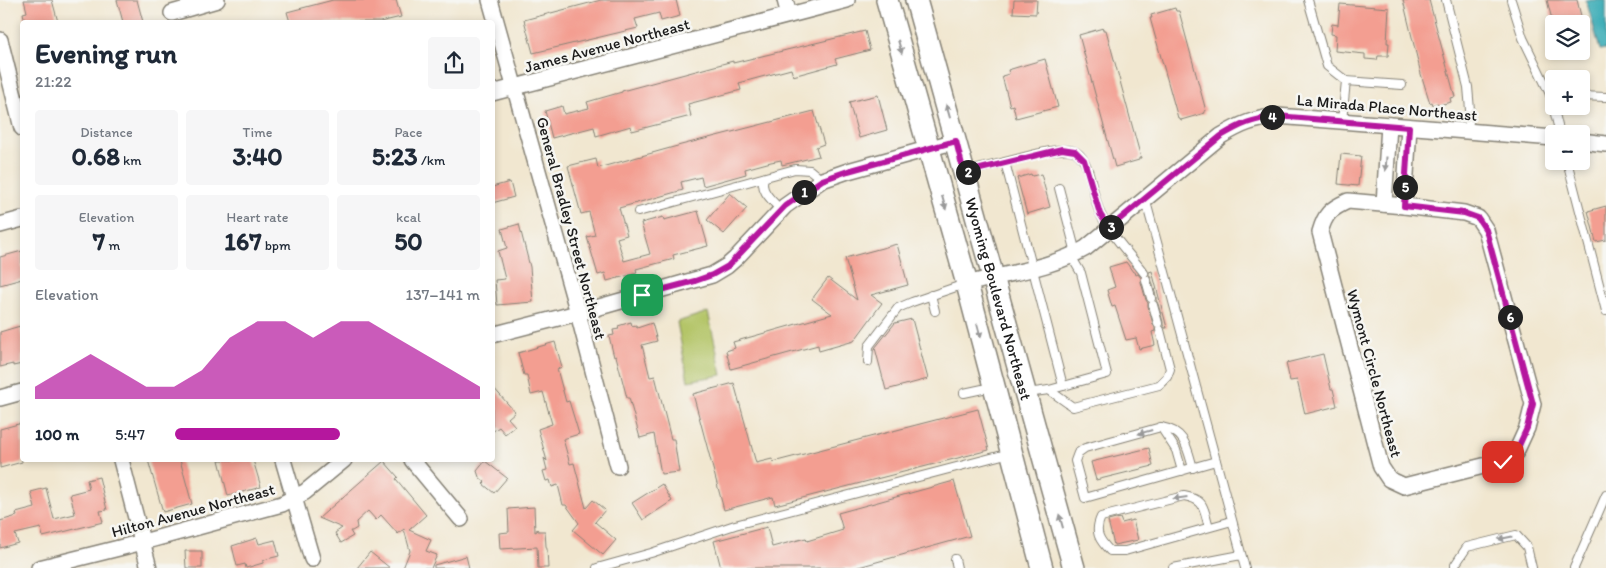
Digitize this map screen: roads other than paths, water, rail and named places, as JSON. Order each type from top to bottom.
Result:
[{"type":"main road","name":"Wyoming Boulevard Northeast","points":[[887,0],[967,284],[1042,568]]},
{"type":"main road","name":"Wyoming Boulevard Northeast","points":[[916,0],[1074,568]]},
{"type":"street","points":[[171,12],[217,0]]},
{"type":"street","name":"General Bradley Street Northeast","points":[[490,0],[578,313],[618,466]]},
{"type":"street","points":[[785,0],[789,15]]},
{"type":"street","name":"James Avenue Northeast","points":[[495,92],[847,0]]},
{"type":"street","points":[[0,40],[20,120]]},
{"type":"street","name":"La Mirada Place Northeast","points":[[967,284],[1054,263],[1074,255],[1086,248],[1221,136],[1241,124],[1256,119],[1277,116],[1545,137]]},
{"type":"street","points":[[1384,204],[1389,125]]},
{"type":"street","points":[[1404,206],[1409,127]]},
{"type":"street","points":[[495,334],[712,275],[728,266],[781,210],[822,180],[956,141]]},
{"type":"street","points":[[1590,142],[1606,144]]},
{"type":"street","name":"Wymont Circle Northeast","points":[[1348,201],[1404,206],[1464,213],[1478,218],[1486,230],[1533,404],[1527,428],[1516,452],[1503,462],[1404,486],[1389,479],[1381,467],[1320,232],[1324,218],[1335,206],[1348,201]]},
{"type":"street","points":[[0,225],[20,220]]},
{"type":"street","points":[[0,398],[20,393]]},
{"type":"street","points":[[122,462],[149,568]]},
{"type":"street","points":[[284,462],[312,559]]},
{"type":"street","name":"Hilton Avenue Northeast","points":[[39,568],[282,504],[305,492],[342,462]]},
{"type":"street","points":[[414,462],[461,519]]},
{"type":"lane","points":[[1308,0],[1327,66],[1346,81],[1402,84]]},
{"type":"lane","points":[[1446,0],[1468,87],[1470,105],[1468,132]]},
{"type":"lane","points":[[1511,0],[1523,38],[1545,80]]},
{"type":"lane","points":[[1342,121],[1346,81]]},
{"type":"lane","points":[[1590,96],[1606,97]]},
{"type":"lane","points":[[964,173],[1062,149],[1075,151],[1084,160],[1100,214],[1145,276],[1170,369],[1167,377],[1159,385],[1073,407],[1048,390]]},
{"type":"lane","points":[[1005,162],[1064,386]]},
{"type":"lane","points":[[638,212],[796,169],[810,170],[822,180]]},
{"type":"lane","points":[[1569,170],[1606,311]]},
{"type":"lane","points":[[764,178],[762,180],[764,191],[781,210]]},
{"type":"lane","points":[[1025,393],[1048,390],[1107,374],[1081,273],[1074,255],[1059,188]]},
{"type":"lane","points":[[1145,198],[1245,568]]},
{"type":"lane","points":[[868,362],[869,346],[898,308],[967,284]]},
{"type":"lane","points":[[931,295],[935,311]]},
{"type":"lane","points":[[964,393],[994,386]]},
{"type":"lane","points":[[1193,468],[1184,442],[1178,433],[1161,427],[1085,448],[1078,452],[1076,461],[1085,498],[1216,462]]},
{"type":"lane","points":[[1161,427],[1176,450],[1182,471]]},
{"type":"lane","points":[[597,568],[651,553],[735,524],[1012,452]]},
{"type":"lane","points":[[1574,568],[1606,495]]},
{"type":"lane","points":[[1209,528],[1202,504],[1196,498],[1184,496],[1101,517],[1097,526],[1101,542],[1110,551],[1125,551],[1148,543],[1209,528],[1232,521]]},
{"type":"lane","points":[[1455,568],[1454,565],[1467,547],[1516,535],[1527,547],[1532,568]]},
{"type":"lane","points":[[1173,568],[1241,555]]},
{"type":"lane","points":[[955,559],[957,568]]},
{"type":"water","points":[[1586,0],[1606,0],[1606,49],[1600,50]]}]
